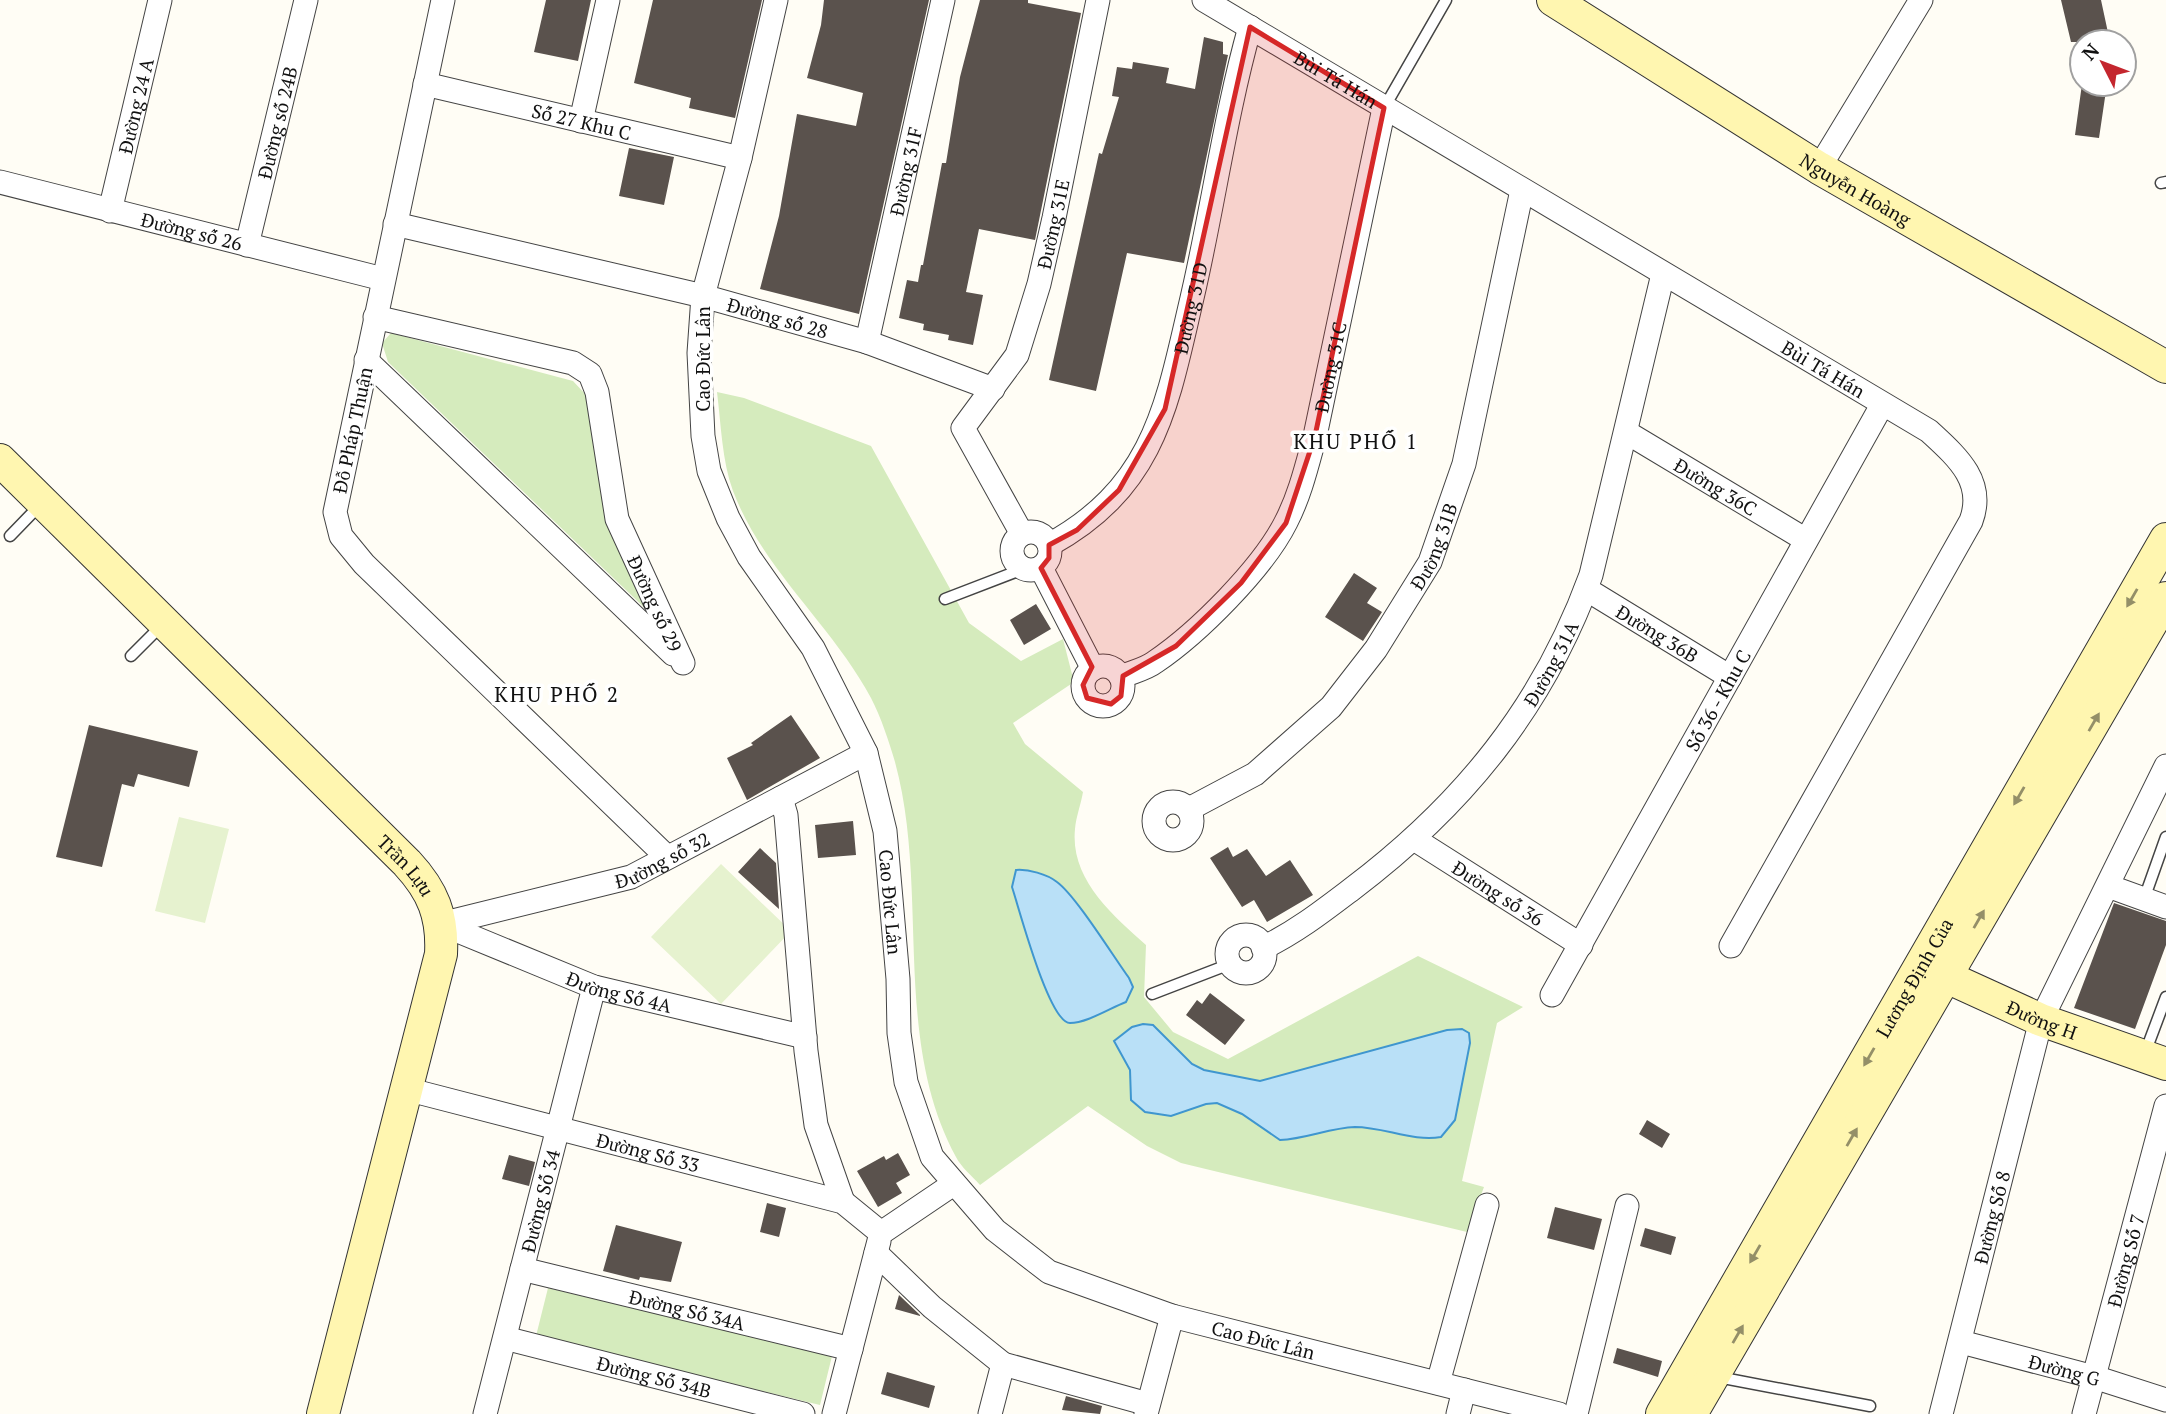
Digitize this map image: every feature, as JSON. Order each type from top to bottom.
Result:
[{"type":"street","name":"Đường 24 A","points":[[110,211],[160,0]]},
{"type":"street","name":"Đường số 24B","points":[[247,245],[306,0]]},
{"type":"street","name":"Đỗ Pháp Thuận","points":[[443,0],[335,512],[341,536],[364,564],[667,858]]},
{"type":"street","points":[[581,121],[608,0]]},
{"type":"street","name":"Cao Đức Lân","points":[[776,0],[740,158],[703,296],[700,394],[709,471],[728,519],[749,557],[813,648],[866,753],[885,831],[898,979],[899,1033],[906,1082],[932,1157],[953,1185],[995,1230],[1049,1272],[1172,1316],[1559,1414]]},
{"type":"street","name":"Đường 31F","points":[[867,342],[943,0]]},
{"type":"street","name":"Đường 31E","points":[[1022,534],[963,428],[1017,355],[1039,284],[1098,0]]},
{"type":"street","name":"Bùi Tá Hán","points":[[1204,0],[1929,431],[1959,458],[1976,489],[1977,506],[1953,556],[1731,946]]},
{"type":"street","name":"Nguyễn Hoàng","points":[[1553,0],[1819,168],[2166,367]]},
{"type":"street","points":[[1819,168],[1921,0]]},
{"type":"street","name":"Đường 31D","points":[[1049,545],[1077,530],[1119,490],[1152,440],[1165,409],[1174,384],[1236,78],[1250,27]]},
{"type":"street","name":"Số 27 Khu C","points":[[425,84],[740,158]]},
{"type":"street","name":"Đường 31C","points":[[1121,677],[1153,664],[1193,630],[1264,557],[1286,523],[1303,479],[1315,436],[1384,108]]},
{"type":"street","name":"Đường số 26","points":[[0,182],[383,279]]},
{"type":"street","name":"Đường 31B","points":[[1189,809],[1255,774],[1331,707],[1376,649],[1430,562],[1464,464],[1522,190]]},
{"type":"street","name":"Đường số 28","points":[[395,224],[703,296],[867,342],[993,389]]},
{"type":"street","name":"Đường 31A","points":[[1230,964],[1240,972],[1252,972],[1264,960],[1264,948],[1294,932],[1414,839],[1479,773],[1502,740],[1558,650],[1586,589],[1663,274]]},
{"type":"street","name":"Đường số 29","points":[[366,360],[683,663],[617,519],[597,392],[590,374],[573,363],[375,317]]},
{"type":"street","name":"Số 36 - Khu C","points":[[1552,995],[1882,405]]},
{"type":"street","name":"Đường 36C","points":[[1626,432],[1806,540]]},
{"type":"street","name":"Trần Lựu","points":[[0,460],[407,863],[427,887],[441,924],[441,954],[323,1414]]},
{"type":"street","points":[[1032,568],[1049,558],[1049,545],[1035,533],[1022,534],[1014,543],[1012,555],[1032,568],[1093,669]]},
{"type":"street","name":"Lương Định Của","points":[[1691,1414],[1934,972],[2166,539]]},
{"type":"street","name":"Đường 36B","points":[[1586,589],[1730,677]]},
{"type":"street","name":"Lương Định Của","points":[[1662,1414],[2166,598]]},
{"type":"street","points":[[1112,668],[1121,677],[1121,696],[1111,704],[1098,705],[1084,692],[1085,679],[1093,669],[1112,668]]},
{"type":"street","name":"Đường số 32","points":[[441,924],[631,877],[866,753]]},
{"type":"street","name":"Đường Số 8","points":[[1941,1414],[2041,1020],[2166,766]]},
{"type":"street","points":[[781,798],[786,815],[804,1037],[816,1125],[843,1202]]},
{"type":"street","name":"Đường số 36","points":[[1414,839],[1581,946]]},
{"type":"street","points":[[2108,886],[2166,906]]},
{"type":"street","name":"Đường Số 4A","points":[[441,924],[594,987],[804,1037]]},
{"type":"street","name":"Đường H","points":[[1934,972],[2041,1020],[2155,1060]]},
{"type":"street","name":"Đường Số 34","points":[[485,1414],[594,987]]},
{"type":"street","name":"Đường Số 33","points":[[406,1089],[843,1202],[932,1307],[1003,1364]]},
{"type":"street","name":"Đường Số 7","points":[[2084,1414],[2166,1106]]},
{"type":"street","points":[[834,1414],[878,1243],[953,1185]]},
{"type":"street","points":[[1438,1383],[1488,1205]]},
{"type":"street","points":[[1576,1414],[1627,1206]]},
{"type":"street","name":"Đường Số 34A","points":[[522,1269],[851,1349]]},
{"type":"street","points":[[990,1414],[1003,1364],[1147,1409],[1172,1316]]},
{"type":"street","name":"Đường Số 34B","points":[[505,1338],[803,1414]]},
{"type":"street","name":"Đường G","points":[[1961,1342],[2094,1377],[2166,1400]]},
{"type":"street","points":[[1458,1414],[1464,1390]]},
{"type":"lane","points":[[1384,108],[1446,0]]},
{"type":"lane","points":[[10,536],[43,503]]},
{"type":"lane","points":[[945,599],[1032,568]]},
{"type":"lane","points":[[131,656],[163,623]]},
{"type":"lane","points":[[2144,899],[2166,837]]},
{"type":"lane","points":[[1152,995],[1230,964]]},
{"type":"lane","points":[[2155,1060],[2166,997]]},
{"type":"lane","points":[[1713,1376],[1870,1406]]},
{"type":"highlighted area","points":[[1250,27],[1384,108],[1315,436],[1286,523],[1241,583],[1176,646],[1123,676],[1121,696],[1111,704],[1087,698],[1083,685],[1092,667],[1041,568],[1049,558],[1049,545],[1077,530],[1119,490],[1165,409]]},
{"type":"green space","points":[[391,333],[573,381],[587,396],[609,529],[652,615],[388,362],[382,343]]},
{"type":"green space","points":[[717,392],[744,398],[871,446],[969,623],[1021,661],[1063,639],[1074,682],[1013,723],[1025,744],[1083,792],[1075,829],[1079,864],[1086,880],[1107,908],[1146,945],[1144,997],[1173,1032],[1228,1059],[1418,956],[1523,1007],[1497,1023],[1462,1181],[1484,1187],[1467,1232],[1181,1163],[1147,1146],[1088,1106],[980,1185],[964,1168],[956,1157],[936,1111],[924,1063],[917,1013],[905,811],[890,746],[875,705],[855,671],[780,572],[746,520],[726,467]]},
{"type":"green space","points":[[179,817],[229,829],[205,923],[155,911]]},
{"type":"green space","points":[[721,864],[791,931],[721,1004],[651,937]]},
{"type":"green space","points":[[548,1288],[832,1356],[820,1405],[536,1336]]},
{"type":"water","points":[[1016,870],[1032,871],[1048,877],[1065,889],[1129,978],[1133,987],[1126,1002],[1077,1022],[1070,1023],[1062,1018],[1044,986],[1028,939],[1012,887]]},
{"type":"water","points":[[1153,1025],[1192,1064],[1204,1070],[1260,1081],[1447,1030],[1462,1029],[1469,1033],[1470,1043],[1455,1120],[1441,1137],[1420,1138],[1355,1127],[1280,1140],[1242,1114],[1217,1103],[1171,1116],[1145,1112],[1131,1100],[1130,1070],[1114,1041],[1132,1027]]},
{"type":"building","points":[[546,0],[591,0],[578,61],[534,52]]},
{"type":"building","points":[[653,0],[762,0],[735,118],[689,108],[691,98],[634,83]]},
{"type":"building","points":[[824,0],[929,0],[859,314],[760,289],[779,216],[797,114],[856,126],[863,93],[807,78],[821,25]]},
{"type":"building","points":[[980,0],[1028,0],[1028,3],[1081,13],[1035,240],[979,229],[966,292],[983,295],[973,345],[948,340],[949,335],[923,330],[924,324],[899,318],[907,280],[918,282],[923,265],[942,163],[946,163],[960,77]]},
{"type":"building","points":[[2061,0],[2101,0],[2107,28],[2068,29]]},
{"type":"building","points":[[1204,37],[1223,42],[1223,54],[1228,55],[1184,263],[1127,253],[1096,391],[1049,380],[1099,153],[1102,154],[1119,97],[1112,96],[1117,67],[1132,69],[1133,62],[1169,68],[1166,83],[1195,89]]},
{"type":"building","points":[[2080,98],[2105,98],[2099,138],[2075,135]]},
{"type":"building","points":[[629,148],[674,157],[664,205],[619,196]]},
{"type":"building","points":[[1354,573],[1377,588],[1367,603],[1382,612],[1363,641],[1325,617]]},
{"type":"building","points":[[1036,604],[1051,629],[1024,645],[1010,620]]},
{"type":"building","points":[[791,715],[820,758],[747,800],[727,758],[753,745],[751,743]]},
{"type":"building","points":[[89,725],[198,751],[189,787],[138,774],[134,787],[122,784],[102,867],[56,857]]},
{"type":"building","points":[[853,821],[856,855],[818,858],[815,825]]},
{"type":"building","points":[[1228,847],[1233,857],[1247,849],[1266,876],[1290,860],[1313,895],[1267,922],[1254,900],[1242,907],[1210,858]]},
{"type":"building","points":[[760,848],[776,863],[779,909],[738,872]]},
{"type":"building","points":[[2114,903],[2166,921],[2166,945],[2135,1029],[2074,1008]]},
{"type":"building","points":[[1210,993],[1245,1020],[1225,1045],[1186,1015],[1197,1000],[1202,1004]]},
{"type":"building","points":[[1647,1120],[1670,1134],[1662,1148],[1639,1134]]},
{"type":"building","points":[[898,1153],[910,1175],[896,1183],[902,1193],[878,1207],[857,1171],[884,1156],[886,1160]]},
{"type":"building","points":[[509,1155],[535,1162],[529,1186],[502,1179]]},
{"type":"building","points":[[767,1203],[786,1208],[779,1237],[760,1232]]},
{"type":"building","points":[[1555,1207],[1602,1219],[1594,1250],[1547,1238]]},
{"type":"building","points":[[616,1225],[682,1242],[671,1282],[640,1277],[639,1280],[603,1271]]},
{"type":"building","points":[[1645,1228],[1676,1237],[1671,1255],[1640,1246]]},
{"type":"building","points":[[899,1295],[920,1315],[920,1316],[895,1309]]},
{"type":"building","points":[[1617,1348],[1662,1361],[1658,1377],[1613,1363]]},
{"type":"building","points":[[887,1372],[935,1386],[929,1408],[881,1394]]},
{"type":"building","points":[[1066,1396],[1102,1406],[1100,1414],[1062,1410]]},
{"type":"district","name":"KHU PHỐ 1","points":[[1356,441]]},
{"type":"district","name":"KHU PHỐ 2","points":[[557,694]]}]
